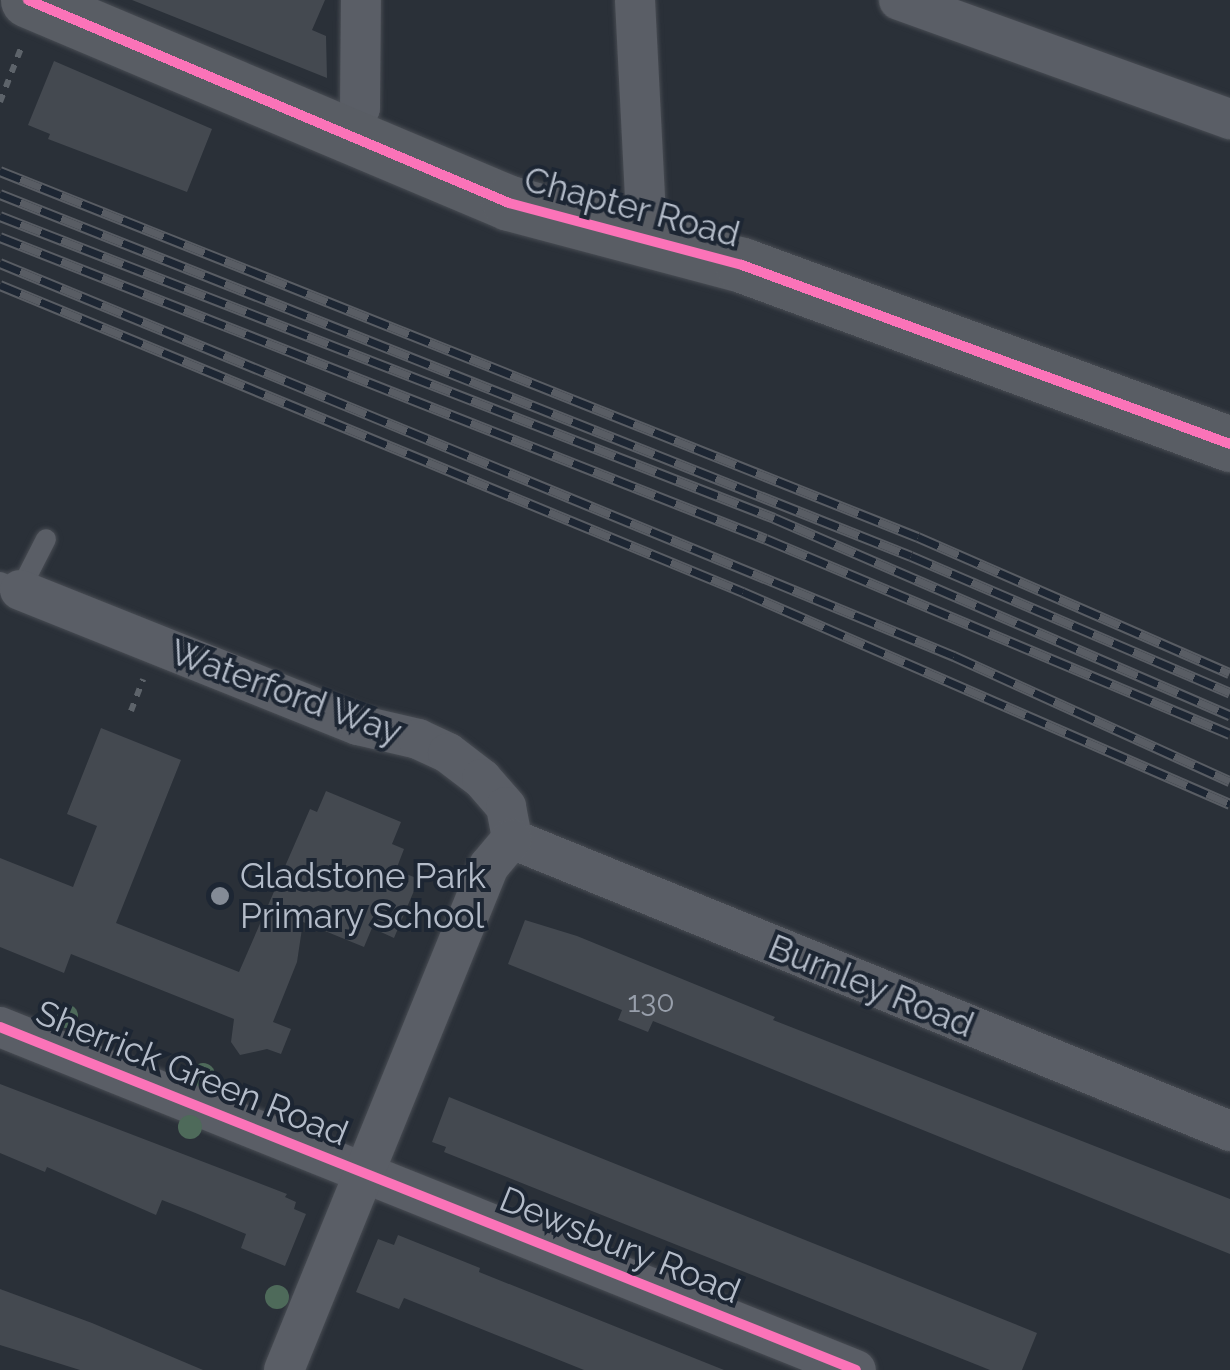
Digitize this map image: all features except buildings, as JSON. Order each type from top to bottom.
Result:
[{"type":"street","points":[[350,135],[360,108],[360,0]]},
{"type":"street","points":[[635,0],[647,239]]},
{"type":"street","points":[[899,0],[992,16],[1230,119]]},
{"type":"street","name":"Chapter Road","points":[[42,9],[509,203],[742,265],[1230,444]]},
{"type":"street","name":"Waterford Way","points":[[10,586],[358,725],[433,746],[493,790],[506,807],[512,839]]},
{"type":"street","points":[[284,1370],[489,866],[512,839]]},
{"type":"street","name":"Burnley Road","points":[[512,839],[1230,1131]]},
{"type":"street","name":"Sherrick Green Road","points":[[0,1027],[364,1171]]},
{"type":"street","name":"Dewsbury Road","points":[[364,1171],[856,1370]]},
{"type":"lane","name":"Waterford Way","points":[[10,586],[46,539]]},
{"type":"path","points":[[0,102],[42,9]]},
{"type":"path","points":[[131,710],[145,673],[158,677]]},
{"type":"railway","points":[[0,171],[918,537],[1230,673]]},
{"type":"railway","points":[[0,194],[911,556],[1230,693]]},
{"type":"railway","points":[[0,216],[774,518],[1230,715]]},
{"type":"railway","points":[[0,237],[766,539],[1230,734]]},
{"type":"railway","points":[[0,263],[954,656],[1230,781]]},
{"type":"railway","points":[[0,285],[743,592],[1230,804]]},
{"type":"cycle path","points":[[28,0],[509,203],[742,265],[1230,444]]},
{"type":"cycle path","points":[[0,1027],[856,1370]]},
{"type":"place","name":"Gladstone Park Primary School","points":[[220,896]]}]
